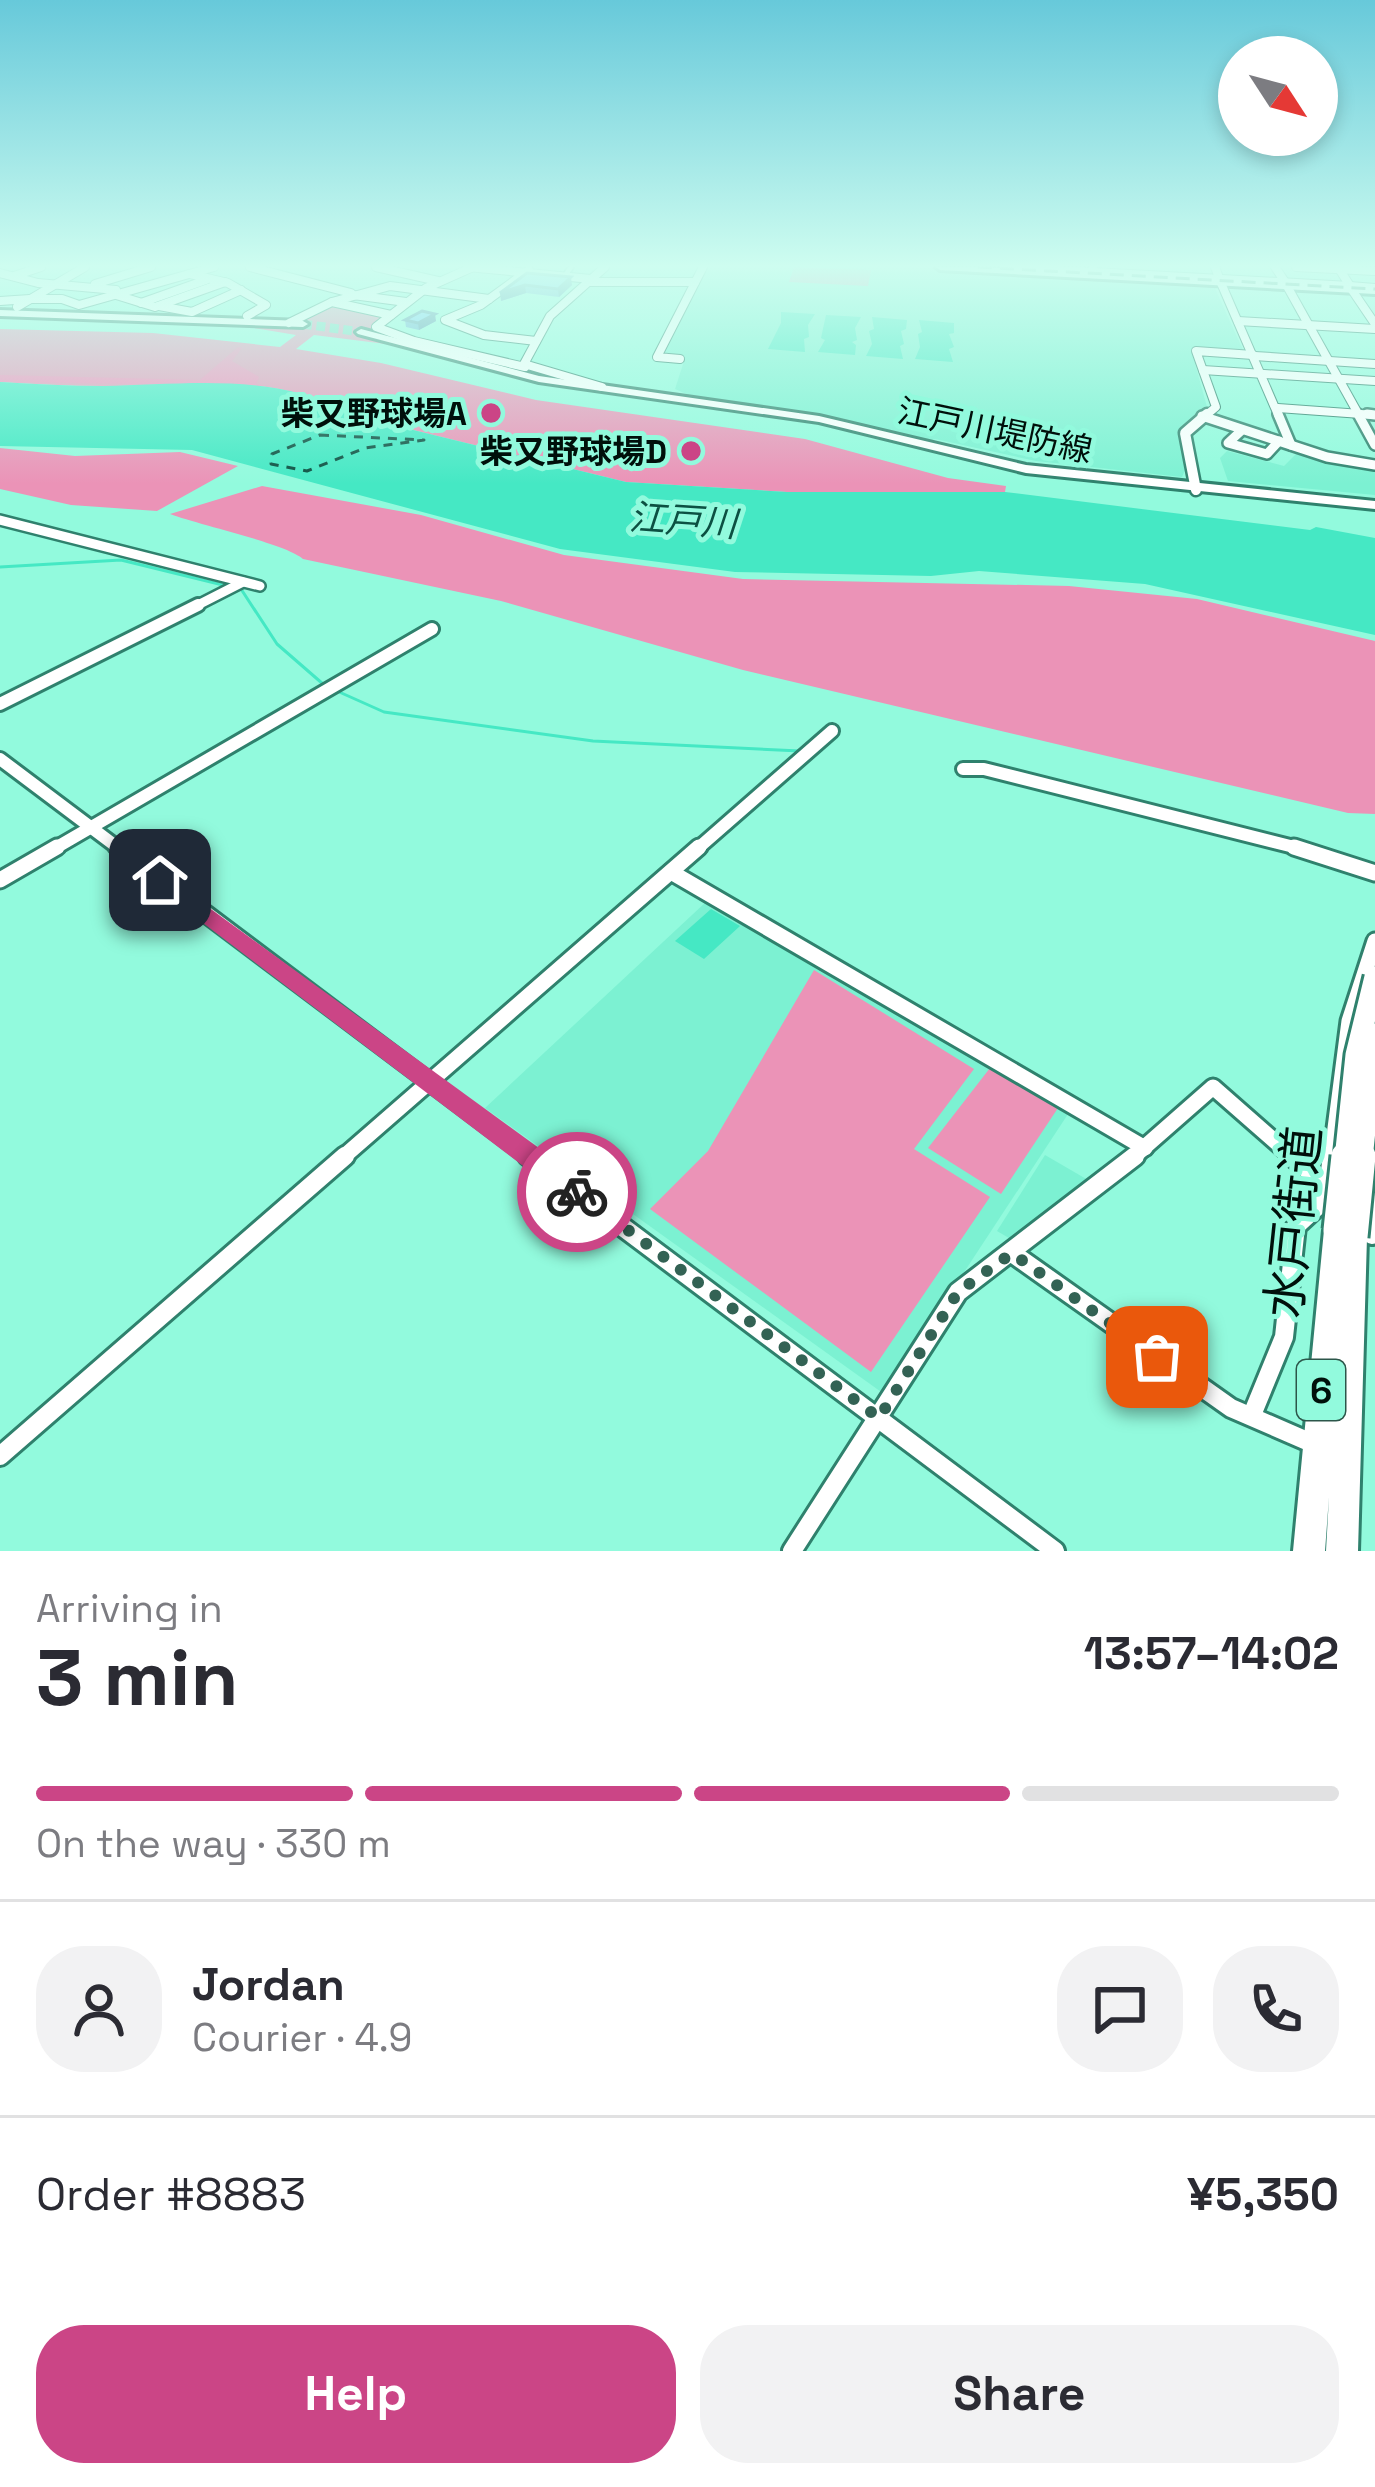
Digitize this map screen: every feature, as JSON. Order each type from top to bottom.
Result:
[{"type":"highway","name":"水戸街道","points":[[1342,1551],[1364,1280],[1356,1055],[1375,977]]},
{"type":"highway","name":"水戸街道","points":[[1309,1551],[1316,1445],[1359,1235],[1375,1034]]},
{"type":"main road","name":"江戸川堤防線","points":[[388,339],[506,371],[819,419],[1007,466],[1196,490],[1375,505]]},
{"type":"street","points":[[417,339],[525,367],[536,341],[522,339]]},
{"type":"street","points":[[666,339],[657,357],[680,359]]},
{"type":"street","points":[[1246,339],[1291,445]]},
{"type":"street","points":[[1317,339],[1375,446]]},
{"type":"street","points":[[1223,424],[1196,351],[1375,364]]},
{"type":"street","name":"江戸川堤防線","points":[[525,367],[607,389]]},
{"type":"street","points":[[1203,370],[1375,381]]},
{"type":"street","points":[[1196,490],[1185,433],[1216,407]]},
{"type":"street","points":[[1278,408],[1375,415]]},
{"type":"street","points":[[1202,416],[1291,445],[1375,465]]},
{"type":"street","points":[[1242,430],[1228,443],[1267,454],[1279,441]]},
{"type":"street","points":[[0,520],[260,586]]},
{"type":"street","points":[[0,704],[243,582]]},
{"type":"street","points":[[0,880],[432,629]]},
{"type":"street","points":[[0,1456],[832,730]]},
{"type":"street","points":[[0,759],[1054,1551]]},
{"type":"street","points":[[963,769],[972,766],[1304,849],[1375,873]]},
{"type":"street","points":[[671,872],[1145,1148]]},
{"type":"street","points":[[1254,1410],[1284,1337],[1296,1226],[1331,1188],[1349,1021],[1375,941]]},
{"type":"street","points":[[792,1551],[958,1292],[1145,1148],[1213,1087],[1331,1188],[1359,1235]]},
{"type":"street","points":[[1359,1235],[1375,1145]]},
{"type":"street","points":[[1012,1253],[1231,1408],[1316,1445]]},
{"type":"shaded area","points":[[0,339],[211,339],[280,347],[290,339],[308,339],[296,349],[381,363],[536,400],[805,439],[948,478],[1006,486],[1005,492],[787,492],[626,482],[348,414],[321,400],[261,386],[0,382]]},
{"type":"shaded area","points":[[349,339],[387,339],[410,347]]},
{"type":"shaded area","points":[[668,339],[1238,339],[1244,352],[1191,349],[1207,407],[1180,432],[1189,461],[1182,477],[1036,461],[935,439],[925,442],[820,416],[691,396],[675,389],[685,358],[660,356]]},
{"type":"shaded area","points":[[242,348],[232,361],[259,377],[256,384],[268,386],[0,382],[0,375],[200,380]]},
{"type":"shaded area","points":[[0,448],[75,456],[180,452],[238,466],[157,511],[71,505],[0,489]]},
{"type":"shaded area","points":[[1300,450],[1375,467],[1375,495],[1228,481],[1220,458],[1227,451],[1284,466]]},
{"type":"shaded area","points":[[262,486],[421,515],[564,555],[743,579],[1069,586],[1197,599],[1375,641],[1375,814],[1348,813],[743,670],[501,601],[303,559],[262,541],[170,514]]},
{"type":"shaded area","points":[[707,901],[1070,1111],[884,1394],[485,1108]]},
{"type":"shaded area","points":[[814,970],[974,1069],[914,1149],[990,1197],[871,1372],[650,1209],[708,1151]]},
{"type":"shaded area","points":[[990,1068],[1058,1108],[1001,1194],[928,1148]]},
{"type":"shaded area","points":[[1045,1155],[1088,1180],[1014,1241],[997,1231]]},
{"type":"water","points":[[773,339],[804,339],[805,352],[768,349]]},
{"type":"water","points":[[857,339],[852,342],[855,355],[818,352],[825,340]]},
{"type":"water","points":[[871,339],[903,339],[903,359],[866,356]]},
{"type":"water","points":[[919,339],[951,339],[953,362],[915,359]]},
{"type":"water","name":"江戸川","points":[[0,382],[261,386],[321,400],[348,414],[626,482],[787,492],[1005,492],[1310,530],[1316,527],[1375,538],[1375,635],[1145,584],[979,571],[931,576],[735,572],[560,549],[192,450],[0,446]]},
{"type":"water","points":[[711,909],[740,926],[704,959],[675,941]]},
{"type":"waterway","points":[[0,567],[121,560],[227,586]]},
{"type":"waterway","points":[[241,589],[277,644],[323,684]]},
{"type":"waterway","points":[[337,691],[384,712],[593,741],[800,751]]},
{"type":"ferry route","points":[[320,435],[424,440],[365,448],[307,471],[271,464],[272,454],[320,435]]},
{"type":"way so far","points":[[577,1192],[879,1418],[958,1292],[1012,1253],[1157,1357]]},
{"type":"place","name":"柴又野球場A","points":[[491,413]]},
{"type":"place","name":"柴又野球場D","points":[[691,451]]},
{"type":"route","points":[[160,880],[577,1192]]}]
